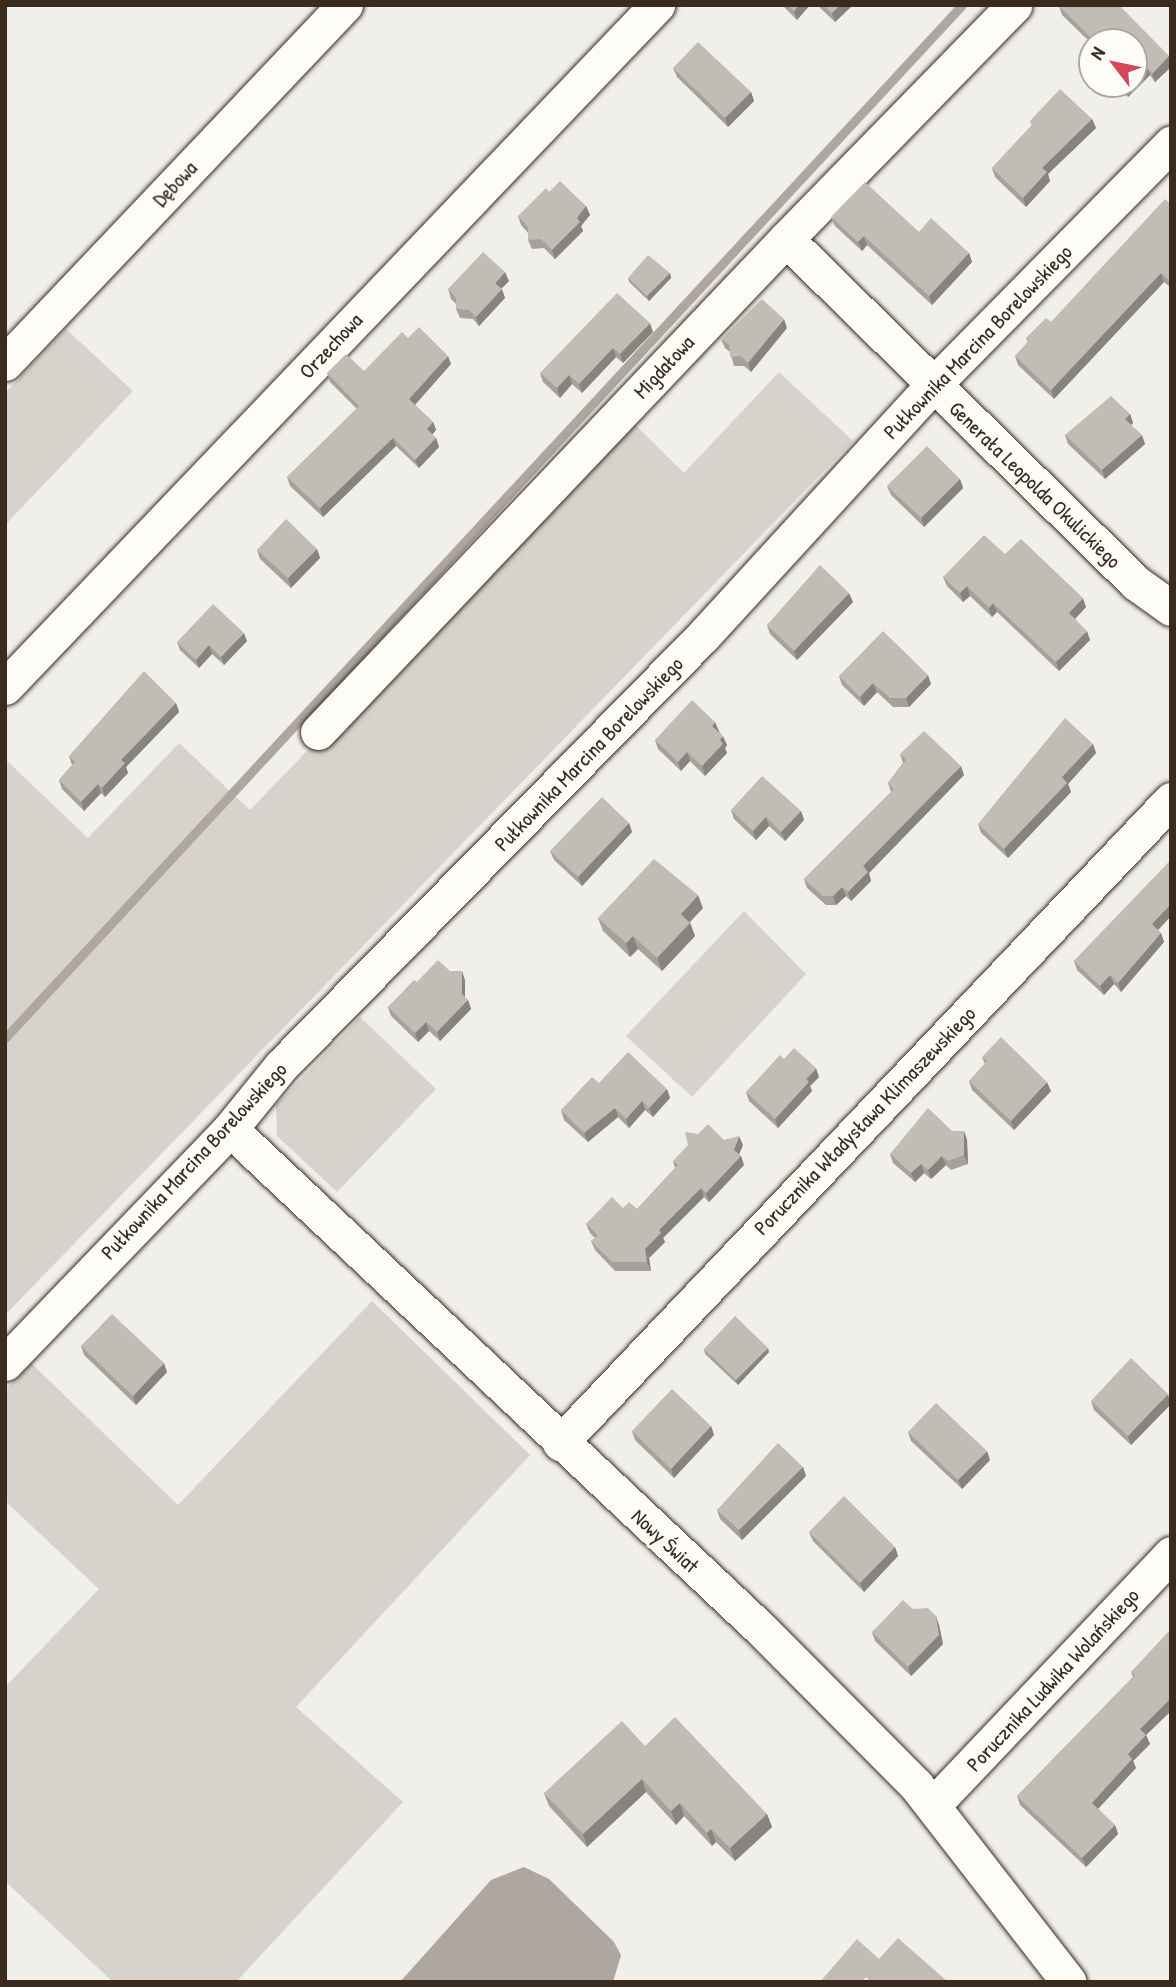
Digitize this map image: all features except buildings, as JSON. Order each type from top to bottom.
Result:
[{"type":"street","name":"Dębowa","points":[[5,363],[345,5]]},
{"type":"street","name":"Orzechowa","points":[[5,687],[657,5]]},
{"type":"street","name":"Migdałowa","points":[[318,732],[786,239],[1014,5]]},
{"type":"street","name":"Pułkownika Marcina Borelowskiego","points":[[5,1363],[230,1129],[281,1066],[703,636],[933,386],[1171,144]]},
{"type":"street","name":"Generała Leopolda Okulickiego","points":[[786,239],[1136,583],[1171,608]]},
{"type":"street","name":"Porucznika Władysława Klimaszewskiego","points":[[560,1443],[1171,800]]},
{"type":"street","name":"Nowy Świat","points":[[230,1129],[560,1443],[753,1621],[933,1805],[1069,1982]]},
{"type":"street","name":"Porucznika Ludwika Wolańskiego","points":[[933,1805],[1171,1554]]},
{"type":"shaded area","points":[[66,329],[133,391],[5,525],[5,393]]},
{"type":"shaded area","points":[[779,372],[853,441],[5,1315],[5,759],[88,838],[179,743],[250,810],[628,418],[684,473]]},
{"type":"shaded area","points":[[744,911],[806,974],[692,1097],[626,1036]]},
{"type":"shaded area","points":[[360,1017],[436,1089],[337,1192],[277,1136],[276,1105]]},
{"type":"shaded area","points":[[372,1301],[530,1455],[296,1707],[403,1802],[236,1982],[113,1982],[5,1881],[5,1687],[99,1589],[5,1501],[5,1390],[31,1363],[178,1505]]},
{"type":"shaded area","points":[[524,1867],[549,1879],[614,1942],[621,1955],[613,1982],[400,1982],[491,1880]]},
{"type":"waterway","points":[[5,1038],[962,5]]}]
